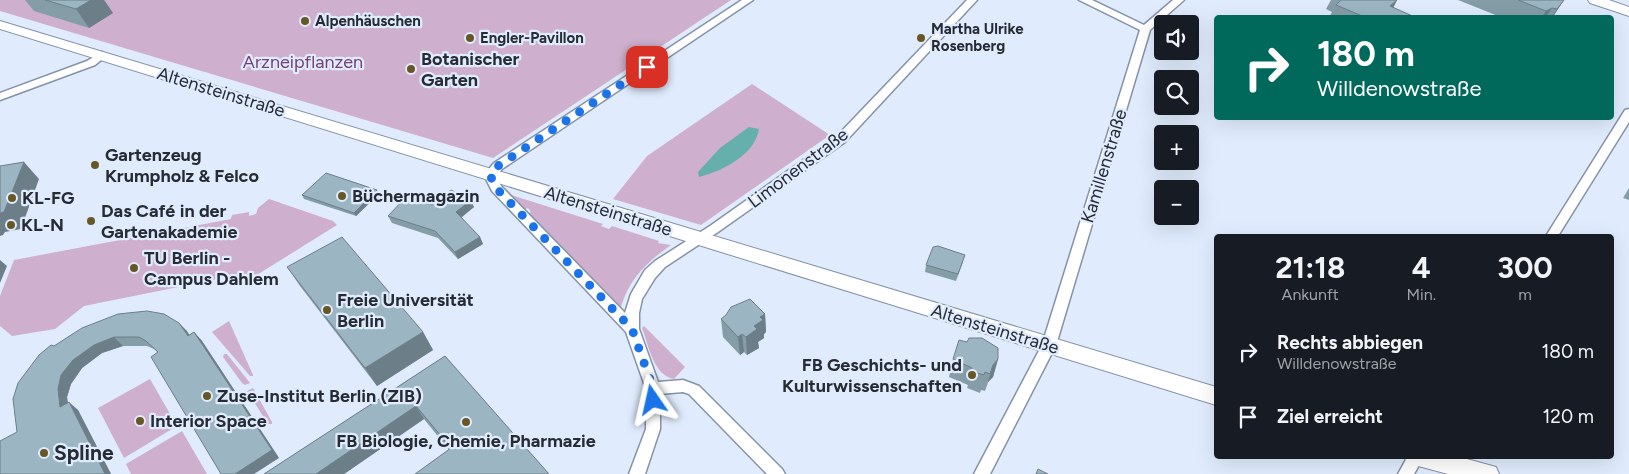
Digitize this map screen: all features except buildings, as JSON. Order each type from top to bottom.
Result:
[{"type":"main road","points":[[1595,0],[1629,12]]},
{"type":"main road","name":"Altensteinstraße","points":[[0,25],[1214,395]]},
{"type":"main road","points":[[1427,459],[1488,474]]},
{"type":"street","points":[[637,474],[653,429],[653,388],[632,329],[496,188],[490,175],[498,166],[748,0]]},
{"type":"street","name":"Limonenstraße","points":[[632,329],[632,313],[642,285],[660,264],[841,140],[972,0]]},
{"type":"street","points":[[1084,0],[1145,29],[1179,0]]},
{"type":"street","name":"Kamillenstraße","points":[[982,474],[1050,345],[1145,29]]},
{"type":"street","points":[[0,97],[91,63],[102,55]]},
{"type":"street","points":[[1553,234],[1629,113]]},
{"type":"street","points":[[653,388],[678,386],[694,390],[777,474]]},
{"type":"street","points":[[1406,474],[1414,459]]},
{"type":"green space","name":"Botanischer Garten","points":[[0,0],[731,0],[493,158],[0,11]]},
{"type":"green space","points":[[752,84],[830,135],[701,225],[613,199],[647,156]]},
{"type":"green space","points":[[508,194],[603,224],[601,226],[609,229],[612,226],[659,241],[658,243],[671,245],[647,264],[634,279],[621,307],[527,214],[531,212],[528,208],[524,210]]},
{"type":"green space","name":"TU Berlin - Campus Dahlem","points":[[269,199],[333,221],[337,225],[244,283],[238,275],[84,306],[55,329],[12,336],[0,326],[0,296],[14,260],[231,219],[232,215],[249,212],[249,216],[256,214],[258,208]]},
{"type":"green space","points":[[229,321],[253,376],[250,376],[212,332]]},
{"type":"green space","points":[[644,326],[685,367],[674,379],[661,372],[656,366],[642,328]]},
{"type":"green space","points":[[224,354],[227,354],[250,383],[245,385],[242,383],[223,357]]},
{"type":"green space","points":[[150,379],[177,426],[124,458],[98,408]]},
{"type":"green space","points":[[253,388],[272,424],[268,424],[247,391]]},
{"type":"green space","points":[[182,431],[207,474],[131,474],[126,464]]},
{"type":"shaded area","points":[[749,127],[759,129],[751,147],[744,154],[718,171],[699,177],[698,172],[720,148]]},
{"type":"place","name":"Alpenhäuschen","points":[[305,21]]},
{"type":"place","name":"Engler-Pavillon","points":[[470,38]]},
{"type":"place","name":"Martha Ulrike Rosenberg","points":[[921,38]]},
{"type":"place","name":"Botanischer Garten","points":[[411,69]]},
{"type":"place","name":"Gartenzeug Krumpholz & Felco","points":[[95,165]]},
{"type":"place","name":"Büchermagazin","points":[[342,196]]},
{"type":"place","name":"KL-FG","points":[[12,198]]},
{"type":"place","name":"Das Café in der Gartenakademie","points":[[91,221]]},
{"type":"place","name":"KL-N","points":[[11,225]]},
{"type":"place","name":"TU Berlin - Campus Dahlem","points":[[134,268]]},
{"type":"place","name":"Freie Universität Berlin","points":[[327,310]]},
{"type":"place","name":"FB Geschichts- und Kulturwissenschaften","points":[[972,375]]},
{"type":"place","name":"Zuse-Institut Berlin (ZIB)","points":[[207,396]]},
{"type":"place","name":"Interior Space","points":[[140,421]]},
{"type":"place","name":"FB Biologie, Chemie, Pharmazie","points":[[466,422]]},
{"type":"place","name":"Spline","points":[[44,453]]},
{"type":"route","points":[[647,67],[498,166],[490,175],[496,188],[632,329],[653,388],[653,400]]},
{"type":"park label","name":"Arzneipflanzen","points":[[303,62]]}]
